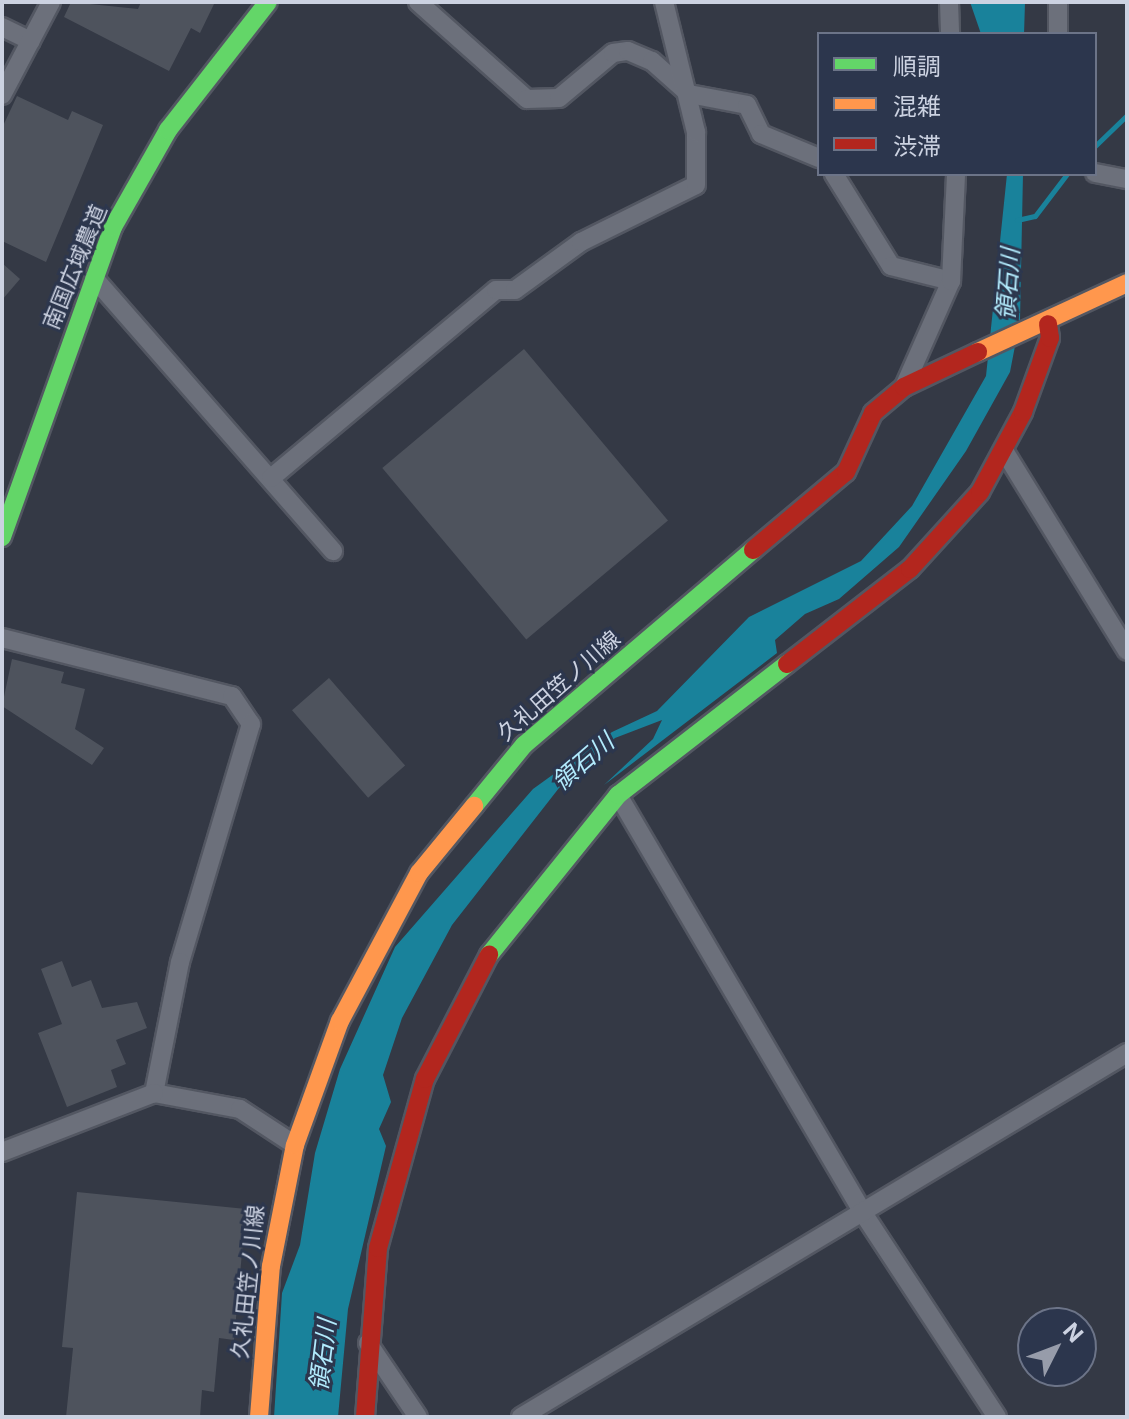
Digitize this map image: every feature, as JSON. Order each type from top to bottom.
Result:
[{"type":"street","points":[[2,95],[51,2]]},
{"type":"street","name":"南国広域農道","points":[[2,537],[113,227],[168,130],[268,2]]},
{"type":"street","points":[[418,2],[527,99],[559,98],[613,53],[628,51],[652,61],[689,94],[747,105],[761,134],[817,157]]},
{"type":"street","points":[[271,478],[496,290],[515,290],[581,242],[696,185],[689,94],[664,2]]},
{"type":"street","points":[[949,2],[950,32]]},
{"type":"street","points":[[1058,2],[1058,32]]},
{"type":"street","points":[[2,27],[31,41]]},
{"type":"street","points":[[1097,173],[1127,179]]},
{"type":"street","points":[[835,176],[891,266],[951,281]]},
{"type":"street","points":[[912,384],[951,281],[956,176]]},
{"type":"street","points":[[94,278],[333,551]]},
{"type":"street","name":"久礼田笠ノ川線","points":[[259,1417],[271,1266],[295,1145],[378,942],[474,801],[544,727],[805,512],[846,472],[873,413],[912,384],[1127,283]]},
{"type":"street","points":[[365,1417],[368,1342],[378,1248],[425,1079],[467,988],[509,925],[618,795],[910,569],[1006,454],[1050,338],[1043,325]]},
{"type":"street","points":[[1006,454],[1127,651]]},
{"type":"street","points":[[2,638],[232,696],[251,724],[180,962],[154,1093]]},
{"type":"street","points":[[618,795],[863,1213],[997,1417]]},
{"type":"street","points":[[521,1417],[1127,1053]]},
{"type":"street","points":[[2,1152],[154,1093],[240,1109],[295,1145]]},
{"type":"street","points":[[368,1342],[418,1417]]},
{"type":"water","points":[[970,2],[1025,2],[1024,32],[980,32]]},
{"type":"water","name":"領石川","points":[[1007,176],[1023,176],[1020,320],[1010,372],[966,451],[899,547],[839,599],[805,614],[775,640],[777,653],[604,785],[653,739],[662,720],[615,738],[559,788],[452,925],[402,1018],[383,1075],[391,1102],[379,1129],[386,1146],[348,1309],[338,1417],[274,1417],[282,1293],[300,1245],[315,1153],[340,1069],[395,947],[533,789],[612,732],[657,711],[749,617],[861,561],[912,506],[986,376]]},
{"type":"building","points":[[71,2],[138,9],[141,2],[215,2],[200,33],[191,28],[169,71],[64,17]]},
{"type":"building","points":[[17,96],[68,120],[72,111],[103,125],[46,262],[2,241],[2,128]]},
{"type":"building","points":[[2,263],[20,279],[2,300]]},
{"type":"building","points":[[524,349],[668,521],[526,640],[382,468]]},
{"type":"building","points":[[12,659],[64,672],[61,683],[85,689],[75,729],[104,748],[92,765],[2,706]]},
{"type":"building","points":[[329,678],[405,766],[368,798],[292,710]]},
{"type":"building","points":[[62,961],[72,987],[91,980],[102,1008],[137,1002],[147,1028],[116,1040],[126,1064],[111,1070],[117,1087],[67,1107],[38,1033],[62,1024],[41,969]]},
{"type":"building","points":[[77,1192],[246,1209],[234,1340],[219,1338],[214,1392],[202,1390],[200,1417],[66,1417],[73,1348],[62,1347]]},
{"type":"waterway","points":[[1097,144],[1127,115]]},
{"type":"waterway","points":[[1017,220],[1035,216],[1065,176]]},
{"type":"traffic: fast","points":[[2,537],[113,227],[168,130],[268,2]]},
{"type":"traffic: fast","points":[[474,806],[524,745],[753,550]]},
{"type":"traffic: fast","points":[[489,955],[618,795],[787,664]]},
{"type":"traffic: slow","points":[[978,352],[1127,283]]},
{"type":"traffic: slow","points":[[259,1417],[271,1266],[295,1145],[340,1021],[419,873],[474,806]]},
{"type":"traffic: jam","points":[[787,664],[910,569],[980,492],[1023,412],[1050,338],[1048,324]]},
{"type":"traffic: jam","points":[[753,550],[846,472],[873,413],[904,387],[978,352]]},
{"type":"traffic: jam","points":[[365,1417],[378,1248],[425,1079],[489,955]]}]
